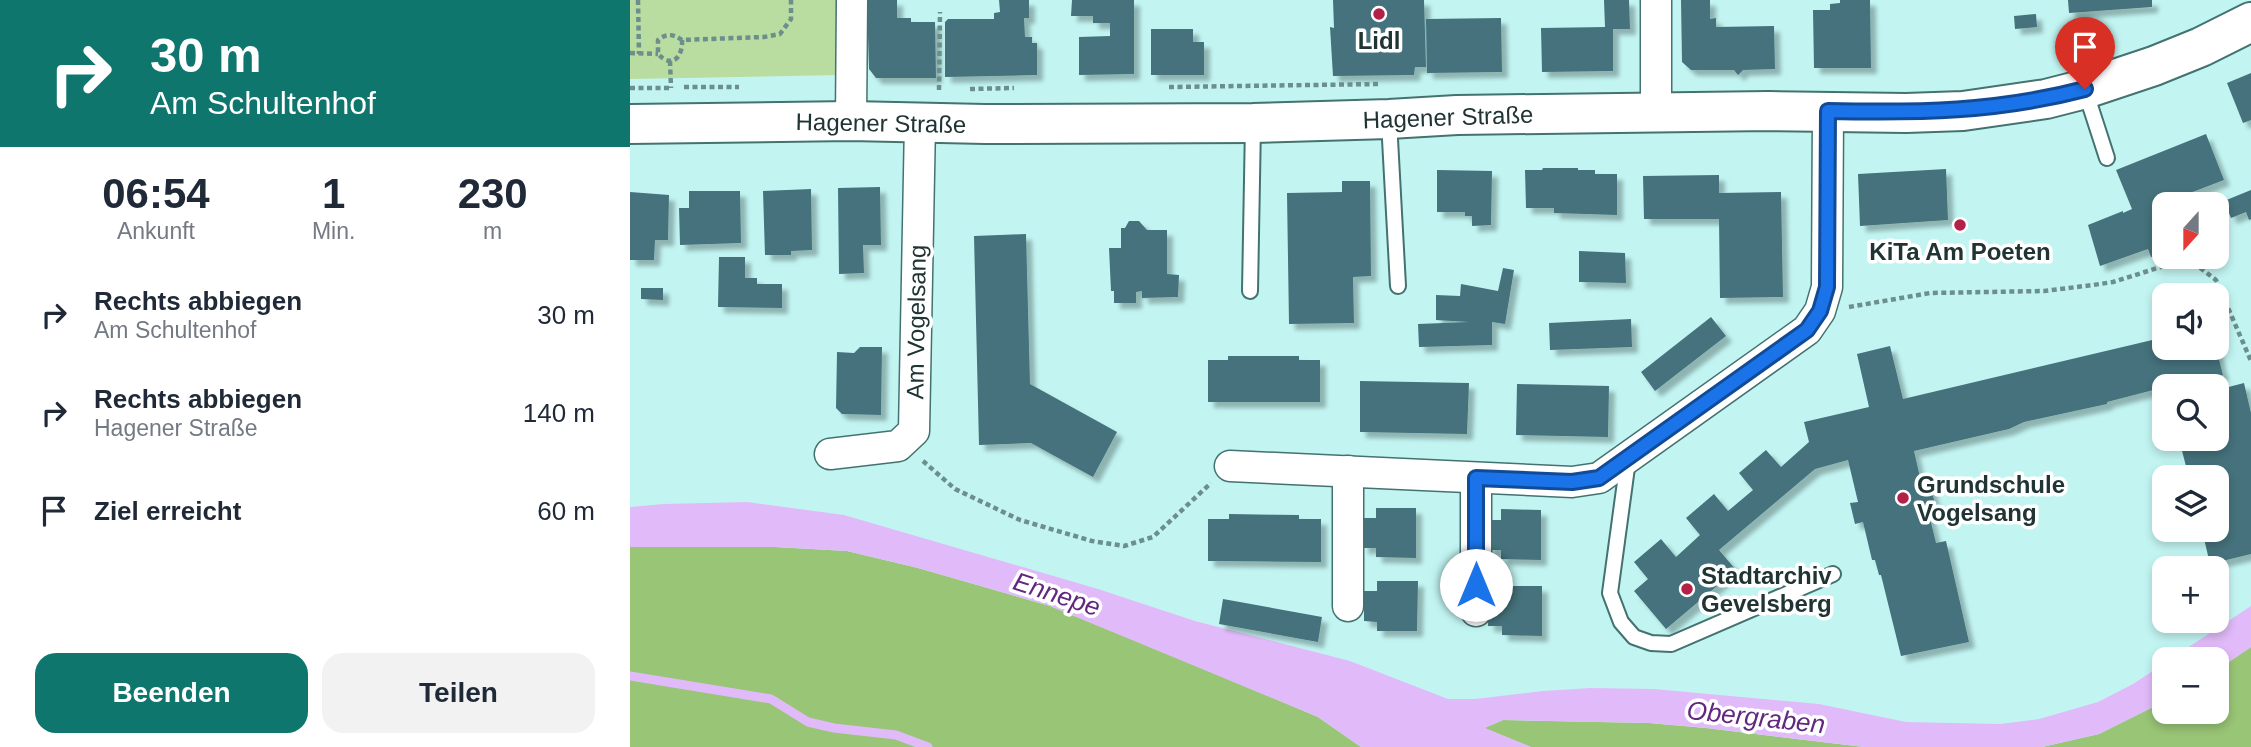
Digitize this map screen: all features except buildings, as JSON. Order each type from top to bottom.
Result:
[{"type":"main road","name":"Hagener Straße","points":[[630,124],[852,121],[929,108],[1253,122],[1391,101],[1457,115],[1963,111],[2046,99],[2085,89],[2154,66],[2201,47],[2251,22]]},
{"type":"street","points":[[852,0],[852,121]]},
{"type":"street","points":[[1656,0],[1656,112]]},
{"type":"street","name":"Am Vogelsang","points":[[830,454],[898,446],[914,431],[929,108]]},
{"type":"street","points":[[1230,466],[1572,482],[1599,478],[1807,330],[1820,311],[1827,287],[1828,111]]},
{"type":"street","points":[[1348,471],[1348,606]]},
{"type":"street","points":[[1476,478],[1476,611]]},
{"type":"lane","points":[[2085,89],[2107,158]]},
{"type":"lane","points":[[1391,101],[1398,286]]},
{"type":"lane","points":[[1250,291],[1253,122]]},
{"type":"lane","points":[[1628,459],[1610,593],[1621,622],[1634,638],[1651,643],[1671,643],[1833,574]]},
{"type":"path","points":[[638,0],[639,54]]},
{"type":"path","points":[[682,40],[682,51],[678,58],[670,61],[658,54],[656,47],[664,35],[671,34],[682,40],[780,34],[791,19],[792,0]]},
{"type":"path","points":[[929,108],[940,12]]},
{"type":"path","points":[[630,53],[658,54]]},
{"type":"path","points":[[670,61],[671,88]]},
{"type":"path","points":[[630,88],[748,87]]},
{"type":"path","points":[[964,91],[977,88],[1023,88]]},
{"type":"path","points":[[1156,88],[1391,101]]},
{"type":"path","points":[[1820,311],[1930,293],[2044,291],[2093,285],[2187,262],[2216,280],[2251,361]]},
{"type":"path","points":[[914,431],[922,460],[955,489],[1020,520],[1092,541],[1124,546],[1153,537],[1230,466]]},
{"type":"green space","points":[[630,0],[839,0],[839,75],[630,79]]},
{"type":"green space","points":[[630,547],[775,547],[847,551],[918,568],[1050,606],[1318,717],[1361,747],[630,747]]},
{"type":"green space","points":[[2251,647],[2251,747],[2042,747],[2099,734],[2152,708],[2152,724],[2229,724],[2229,662]]},
{"type":"green space","points":[[1503,720],[1649,723],[1864,747],[1531,747],[1484,728]]},
{"type":"water","points":[[747,502],[844,515],[1098,589],[1195,621],[1350,661],[1448,699],[1591,688],[1654,689],[1819,704],[1906,722],[2000,724],[2039,719],[2098,702],[2152,672],[2152,708],[2099,734],[2042,747],[1864,747],[1649,723],[1503,720],[1485,728],[1531,747],[1361,747],[1318,717],[1050,606],[918,568],[847,551],[775,547],[630,547],[630,507]]},
{"type":"water","points":[[2251,606],[2251,647],[2229,662],[2229,647],[2189,647],[2210,633],[2229,633],[2229,620]]},
{"type":"waterway","points":[[630,676],[771,699],[808,722],[834,728],[896,735],[928,747]]},
{"type":"place","name":"Lidl","points":[[1379,14]]},
{"type":"place","name":"KiTa Am Poeten","points":[[1960,225]]},
{"type":"place","name":"Grundschule Vogelsang","points":[[1903,498]]},
{"type":"place","name":"Stadtarchiv Gevelsberg","points":[[1687,589]]},
{"type":"route","points":[[1476,585],[1476,478],[1572,482],[1599,478],[1807,330],[1820,311],[1827,287],[1828,111],[1963,111],[2046,99],[2085,89]]},
{"type":"water label","name":"Ennepe","points":[[1057,594]]},
{"type":"water label","name":"Obergraben","points":[[1756,717]]}]
